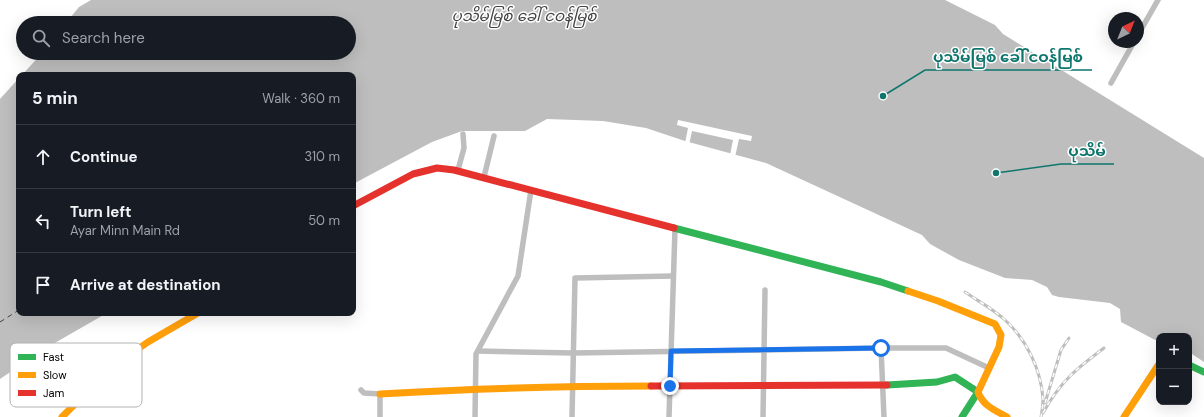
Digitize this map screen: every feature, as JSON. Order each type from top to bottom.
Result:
[{"type":"street","points":[[1144,24],[1158,0]]},
{"type":"street","points":[[1111,83],[1131,48]]},
{"type":"street","points":[[458,170],[464,148],[463,134]]},
{"type":"street","points":[[484,177],[494,136]]},
{"type":"street","points":[[356,204],[413,174],[437,168],[458,170],[881,282],[938,301],[995,324],[1001,335],[999,347],[978,392],[962,417]]},
{"type":"street","points":[[475,417],[476,354],[518,276],[531,190]]},
{"type":"street","points":[[669,417],[675,228]]},
{"type":"street","points":[[572,417],[575,278],[673,276]]},
{"type":"street","points":[[763,417],[765,290]]},
{"type":"street","points":[[142,346],[193,316]]},
{"type":"street","points":[[881,348],[884,417]]},
{"type":"street","points":[[478,351],[573,353],[764,349],[946,348],[989,368]]},
{"type":"street","points":[[1192,366],[1204,372]]},
{"type":"street","points":[[1124,417],[1156,369]]},
{"type":"street","points":[[361,390],[364,393],[380,394],[573,386],[882,385],[937,382],[955,377],[978,392],[979,400],[985,406],[1007,417]]},
{"type":"street","points":[[380,394],[380,417]]},
{"type":"street","points":[[62,417],[72,407]]},
{"type":"water","points":[[91,0],[945,0],[995,25],[1003,34],[1204,158],[1204,362],[1192,354],[1192,333],[1156,333],[1156,340],[1121,322],[1120,309],[1110,303],[1059,297],[1052,295],[1047,287],[1032,280],[1005,278],[959,260],[930,244],[922,235],[766,163],[685,141],[646,128],[603,121],[547,119],[525,131],[462,131],[432,142],[356,182],[356,72],[25,72],[36,60],[356,60],[356,16],[72,16],[79,7]]},
{"type":"water","points":[[16,81],[16,316],[102,316],[55,343],[10,343],[10,372],[0,379],[0,99]]},
{"type":"pier","points":[[678,120],[752,136],[751,141],[739,139],[735,157],[730,155],[733,140],[692,131],[689,145],[685,143],[688,128],[677,125]]},
{"type":"ferry route","points":[[0,322],[16,312]]},
{"type":"railway","points":[[965,292],[1005,320],[1026,346],[1032,356],[1042,388],[1043,401],[1041,417]]},
{"type":"railway","points":[[1045,403],[1061,350],[1069,338]]},
{"type":"railway","points":[[1043,413],[1062,384],[1104,348]]},
{"type":"traffic: fast","points":[[674,228],[881,282],[908,291]]},
{"type":"traffic: fast","points":[[1192,366],[1204,372]]},
{"type":"traffic: fast","points":[[887,385],[937,382],[955,377],[978,392],[962,417]]},
{"type":"traffic: slow","points":[[908,291],[938,301],[995,324],[1001,335],[999,347],[978,392],[986,404],[1007,417]]},
{"type":"traffic: slow","points":[[142,346],[193,316]]},
{"type":"traffic: slow","points":[[1124,417],[1156,369]]},
{"type":"traffic: slow","points":[[380,394],[516,388],[651,386]]},
{"type":"traffic: slow","points":[[62,417],[72,407]]},
{"type":"traffic: jam","points":[[356,204],[413,174],[437,168],[454,170],[674,228]]},
{"type":"traffic: jam","points":[[651,386],[887,385]]},
{"type":"place","name":"ပုသိမ်မြစ် ခေါ် ငဝန်မြစ်","points":[[883,96]]},
{"type":"place","name":"ပုသိမ်","points":[[996,173]]},
{"type":"route","points":[[670,386],[671,351],[881,348]]}]
